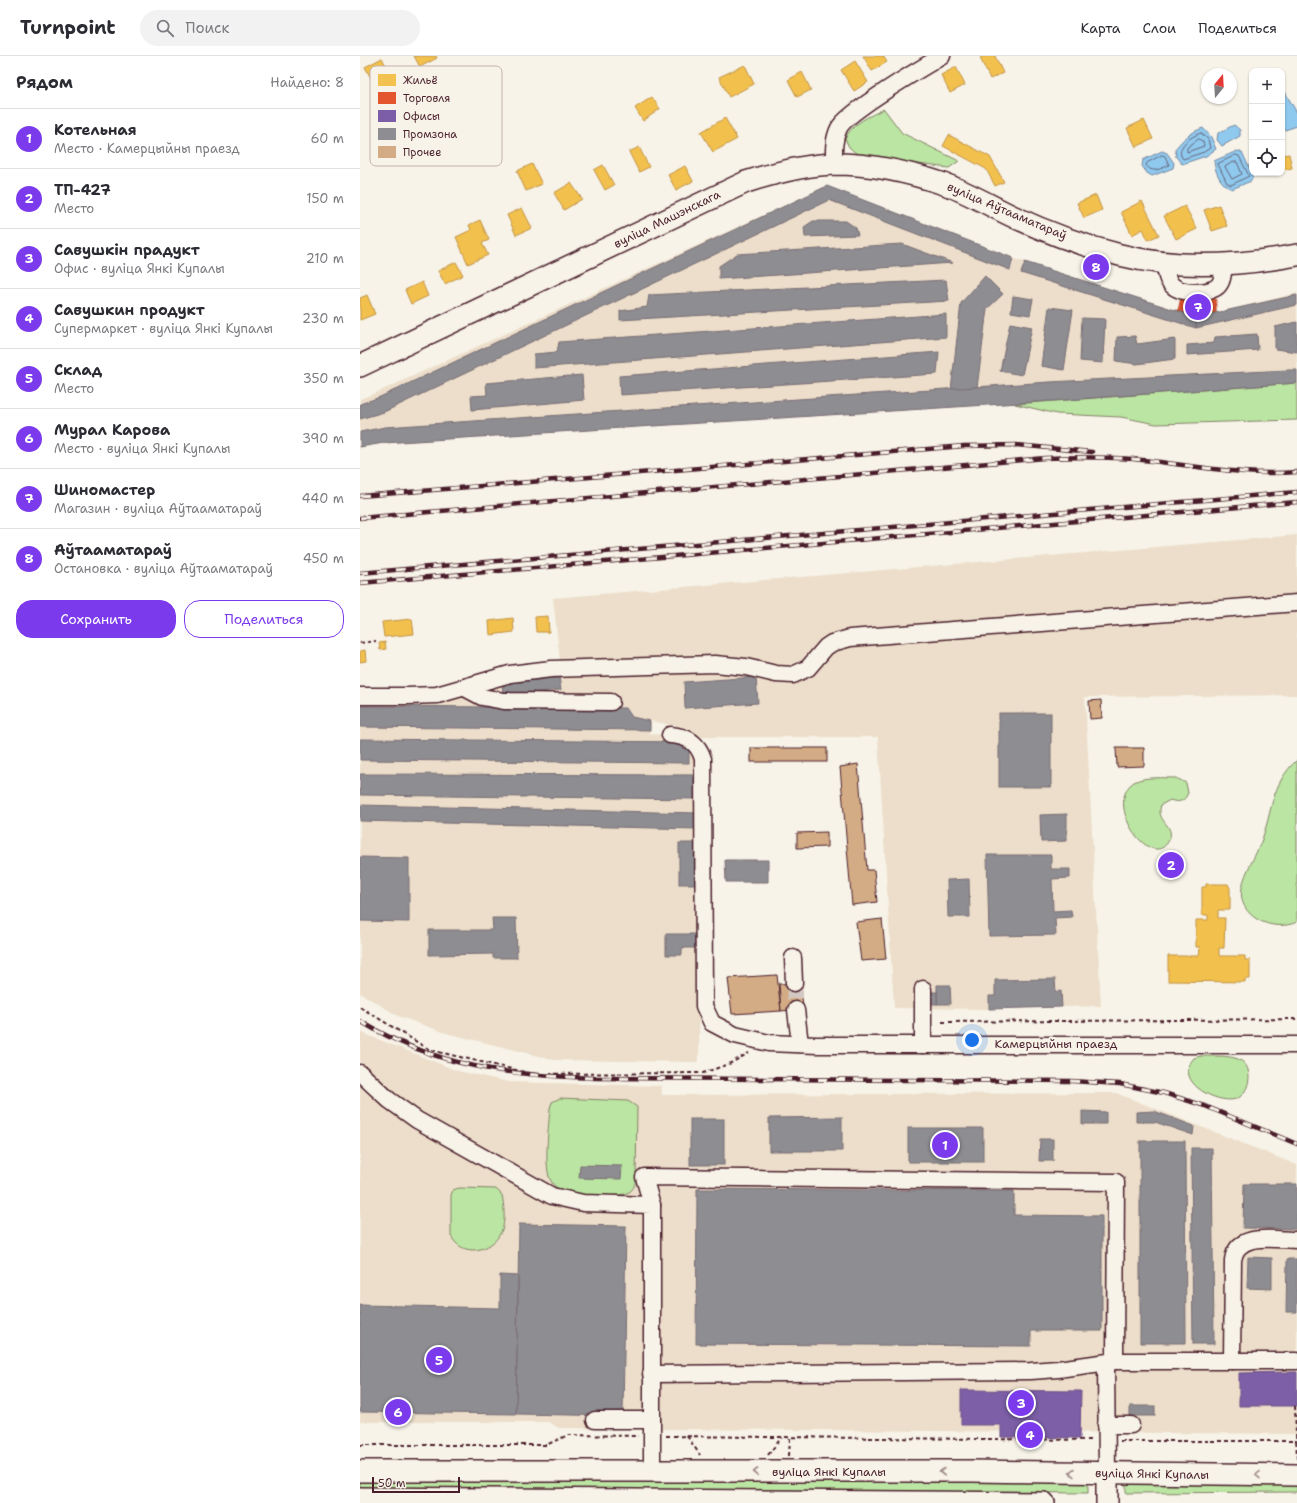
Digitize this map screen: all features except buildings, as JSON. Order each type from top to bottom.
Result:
[{"type":"main road","name":"вуліца Аўтааматараў","points":[[834,164],[869,167],[908,174],[936,182],[960,191],[1030,224],[1100,250],[1122,256],[1165,263],[1224,265],[1297,255]]},
{"type":"main road","name":"вуліца Машэнскага","points":[[360,366],[746,182],[779,172],[834,164]]},
{"type":"main road","name":"вуліца Янкі Купалы","points":[[360,1471],[1297,1475]]},
{"type":"main road","points":[[1106,1473],[1107,1503]]},
{"type":"main road","points":[[360,1498],[1044,1503]]},
{"type":"street","points":[[834,164],[834,144],[839,127],[856,111],[937,57]]},
{"type":"street","points":[[360,696],[423,696],[465,688],[523,672],[574,668],[715,664],[746,667],[785,675],[800,672],[808,668],[826,647],[832,643],[850,638],[1297,603]]},
{"type":"street","points":[[465,688],[482,697],[498,700],[611,702]]},
{"type":"street","name":"Камерцыйны праезд","points":[[670,734],[688,738],[695,743],[703,759],[704,1006],[712,1023],[722,1029],[735,1035],[768,1043],[800,1044],[1297,1045]]},
{"type":"street","points":[[792,958],[794,983]]},
{"type":"street","points":[[922,1045],[923,989]]},
{"type":"street","points":[[796,1010],[800,1044]]},
{"type":"street","points":[[360,1073],[389,1100],[417,1120],[552,1196],[582,1203],[652,1205]]},
{"type":"street","points":[[652,1472],[652,1205],[644,1177],[1116,1182],[1110,1362],[1106,1425],[1106,1473]]},
{"type":"street","points":[[1232,1361],[1233,1260],[1237,1248],[1248,1240],[1297,1240]]},
{"type":"street","points":[[651,1374],[1031,1371],[1058,1370],[1110,1362],[1297,1361]]},
{"type":"street","points":[[595,1420],[652,1420]]},
{"type":"street","points":[[1106,1425],[1130,1425]]},
{"type":"path","points":[[360,643],[376,641]]},
{"type":"path","points":[[360,1006],[430,1050],[533,1074],[703,1073],[729,1064],[768,1043]]},
{"type":"path","points":[[942,1022],[1297,1018]]},
{"type":"path","points":[[1295,1406],[1297,1460]]},
{"type":"path","points":[[360,1445],[546,1445],[568,1435],[1297,1441]]},
{"type":"path","points":[[789,1461],[790,1437]]},
{"type":"shaded area","points":[[827,186],[1018,260],[1178,311],[1216,313],[1297,293],[1297,383],[1051,401],[384,443],[360,447],[360,399]]},
{"type":"shaded area","points":[[1297,535],[1297,695],[1085,697],[1101,1006],[989,1009],[894,1008],[878,737],[701,737],[690,729],[651,721],[650,734],[670,735],[695,743],[700,837],[699,1058],[697,1062],[555,1060],[446,1033],[398,1016],[360,993],[360,700],[445,702],[503,680],[561,670],[553,598]]},
{"type":"shaded area","points":[[360,1032],[458,1071],[509,1082],[661,1086],[662,1095],[1116,1093],[1297,1165],[1297,1434],[559,1428],[548,1422],[360,1422]]},
{"type":"green space","points":[[884,109],[902,133],[959,161],[949,168],[859,156],[849,147],[845,139],[848,133],[866,118]]},
{"type":"green space","points":[[1297,383],[1297,420],[1156,424],[1121,417],[1057,414],[1015,404]]},
{"type":"green space","points":[[1297,760],[1297,922],[1288,925],[1267,924],[1250,914],[1245,907],[1242,898],[1243,881],[1261,842],[1277,789],[1288,769]]},
{"type":"green space","points":[[1176,778],[1186,783],[1188,793],[1181,801],[1170,800],[1161,805],[1161,816],[1170,831],[1169,840],[1161,848],[1152,848],[1142,842],[1133,832],[1127,819],[1124,805],[1126,792],[1134,782],[1138,780]]},
{"type":"green space","points":[[1200,1056],[1231,1057],[1244,1063],[1248,1069],[1249,1080],[1247,1087],[1241,1096],[1234,1099],[1225,1100],[1204,1092],[1195,1085],[1189,1077],[1189,1068],[1194,1058]]},
{"type":"green space","points":[[560,1098],[628,1101],[637,1107],[636,1179],[631,1191],[622,1195],[585,1195],[562,1191],[552,1183],[547,1167],[550,1108],[552,1102]]},
{"type":"green space","points":[[459,1188],[496,1189],[502,1195],[504,1214],[503,1228],[497,1239],[484,1248],[469,1250],[456,1243],[451,1236],[451,1195],[453,1190]]},
{"type":"green space","points":[[360,1479],[1088,1483],[1088,1493],[360,1488]]},
{"type":"green space","points":[[1126,1483],[1297,1484],[1297,1492],[1126,1493]]},
{"type":"water","points":[[1285,92],[1297,113],[1297,126],[1285,130]]},
{"type":"water","points":[[1234,125],[1240,130],[1240,136],[1222,146],[1217,140],[1218,133]]},
{"type":"water","points":[[1203,128],[1211,137],[1216,149],[1206,156],[1182,164],[1176,157],[1175,149],[1188,136]]},
{"type":"water","points":[[1162,151],[1167,153],[1174,163],[1173,168],[1152,176],[1147,173],[1142,166],[1143,160]]},
{"type":"water","points":[[1237,151],[1242,152],[1249,167],[1249,176],[1253,176],[1251,181],[1232,189],[1228,187],[1219,178],[1214,161]]},
{"type":"tunnel","points":[[794,983],[796,1010]]},
{"type":"railway","points":[[360,496],[964,446],[1016,445],[1092,452]]},
{"type":"railway","points":[[360,518],[1045,458],[1122,458],[1256,473],[1297,472]]},
{"type":"railway","points":[[360,573],[1297,492]]},
{"type":"railway","points":[[360,583],[1297,502]]},
{"type":"railway","points":[[360,1021],[388,1037],[445,1059],[474,1066],[534,1075],[596,1078],[1071,1081],[1120,1084],[1164,1093],[1205,1106],[1297,1144]]},
{"type":"place","name":"Аўтааматараў","points":[[1096,267]]},
{"type":"place","name":"Шиномастер","points":[[1198,307]]},
{"type":"place","name":"ТП-427","points":[[1171,865]]},
{"type":"place","name":"Котельная","points":[[945,1145]]},
{"type":"place","name":"Склад","points":[[439,1360]]},
{"type":"place","name":"Савушкін прадукт","points":[[1021,1403]]},
{"type":"place","name":"Мурал Карова","points":[[398,1412]]},
{"type":"place","name":"Савушкин продукт","points":[[1030,1435]]}]
